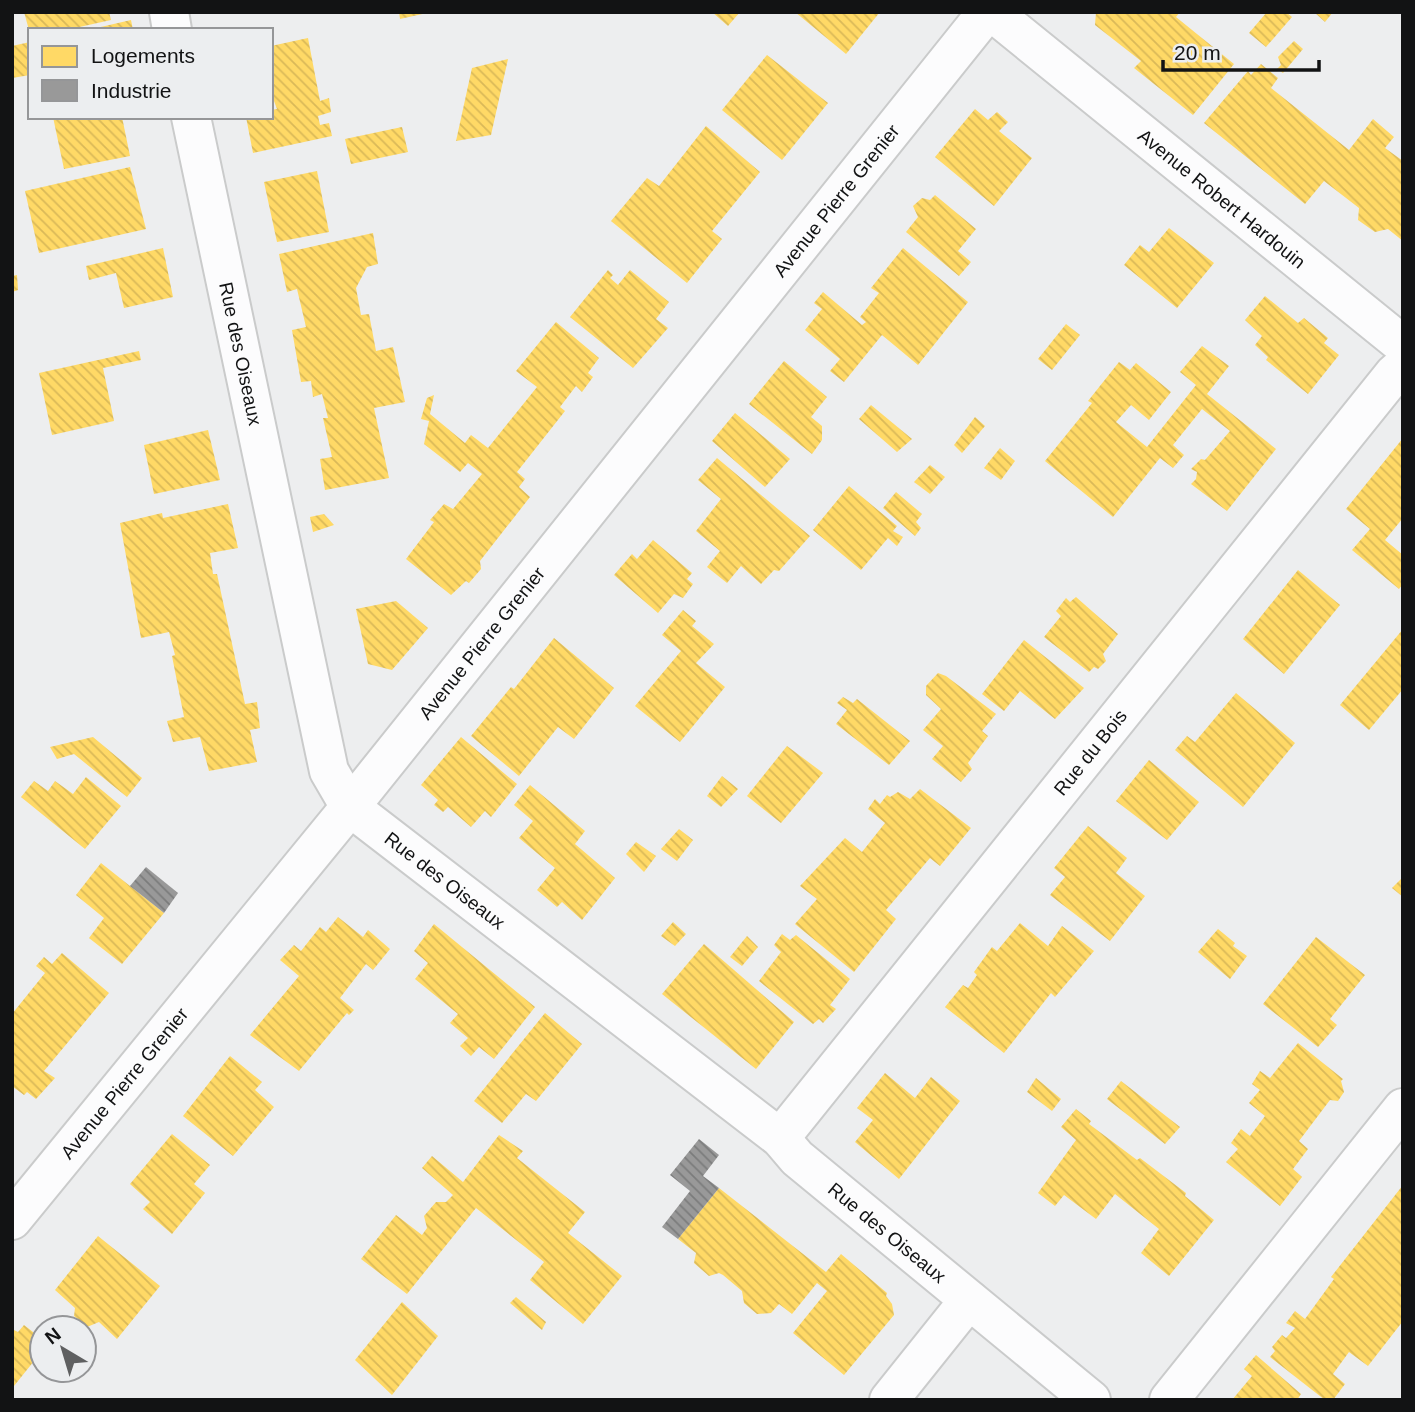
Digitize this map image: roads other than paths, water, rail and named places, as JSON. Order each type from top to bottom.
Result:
[{"type":"street","name":"Avenue Robert Hardouin","points":[[989,12],[1403,345]]},
{"type":"street","name":"Avenue Pierre Grenier","points":[[12,1220],[349,807],[946,62],[989,12]]},
{"type":"street","name":"Rue des Oiseaux","points":[[191,119],[329,771],[349,807],[780,1138],[797,1158],[1091,1400]]},
{"type":"street","name":"Rue du Bois","points":[[780,1138],[1403,366]]},
{"type":"street","points":[[1169,1400],[1403,1108]]},
{"type":"street","points":[[890,1400],[969,1300]]}]
